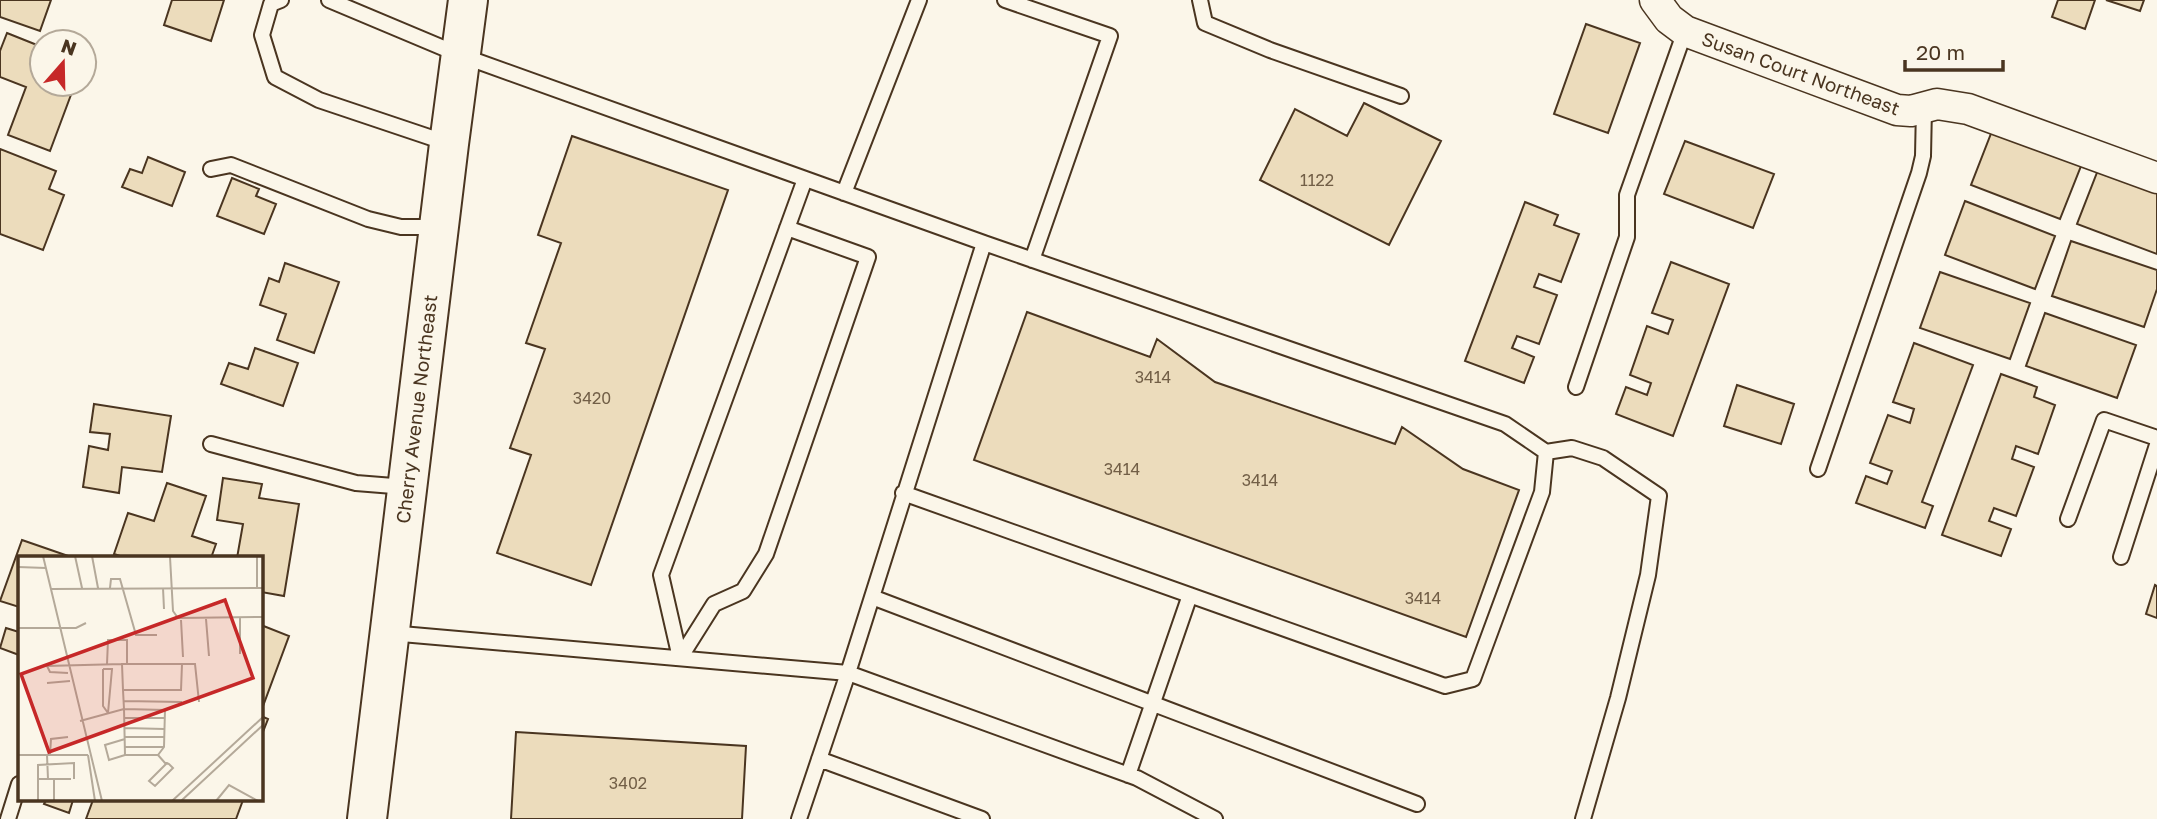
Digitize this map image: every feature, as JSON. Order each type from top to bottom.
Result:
[{"type":"main road","name":"Cherry Avenue Northeast","points":[[367,819],[468,0]]},
{"type":"street","name":"Susan Court Northeast","points":[[1655,0],[1669,19],[1685,31],[1897,110],[1911,111],[1945,105],[1968,109],[2157,178]]},
{"type":"lane","points":[[281,0],[271,4],[262,35],[275,77],[319,100],[449,144]]},
{"type":"lane","points":[[329,0],[460,55],[1032,260],[1505,424],[1546,452],[1572,448],[1602,458],[1659,496],[1648,575],[1618,698],[1583,819]]},
{"type":"lane","points":[[844,193],[919,0]]},
{"type":"lane","points":[[1005,0],[1110,36],[1032,260]]},
{"type":"lane","points":[[1200,0],[1205,23],[1270,50],[1401,96]]},
{"type":"lane","points":[[1576,387],[1627,237],[1627,195],[1685,31]]},
{"type":"lane","points":[[1818,470],[1919,173],[1923,156],[1924,107]]},
{"type":"lane","points":[[211,169],[231,164],[368,219],[401,227],[439,227]]},
{"type":"lane","points":[[680,658],[661,575],[805,179]]},
{"type":"lane","points":[[680,658],[714,604],[743,591],[766,555],[868,257],[787,228]]},
{"type":"lane","points":[[799,819],[984,243]]},
{"type":"lane","points":[[2068,519],[2104,420],[2157,438]]},
{"type":"lane","points":[[211,444],[356,483],[407,487]]},
{"type":"lane","points":[[2120,557],[2157,445]]},
{"type":"lane","points":[[904,493],[1445,686],[1473,679],[1542,492],[1546,452]]},
{"type":"lane","points":[[1128,775],[1190,595]]},
{"type":"lane","points":[[872,597],[1417,804]]},
{"type":"lane","points":[[389,633],[848,673],[1128,775],[1215,819]]},
{"type":"lane","points":[[820,760],[982,819]]},
{"type":"lane","points":[[8,819],[18,787]]},
{"type":"building","points":[[0,0],[51,0],[41,28],[31,28],[0,17]]},
{"type":"building","points":[[172,0],[224,0],[211,41],[164,25]]},
{"type":"building","points":[[2058,0],[2095,0],[2085,29],[2052,17]]},
{"type":"building","points":[[2106,0],[2144,0],[2140,11]]},
{"type":"building","points":[[1586,24],[1640,43],[1608,133],[1554,114]]},
{"type":"building","points":[[7,33],[28,41],[28,98],[70,98],[50,151],[8,135],[26,87],[0,77],[0,51]]},
{"type":"building","points":[[1364,103],[1441,141],[1389,245],[1260,180],[1295,109],[1347,136]]},
{"type":"building","points":[[1992,131],[2081,166],[2060,219],[1971,185]]},
{"type":"building","points":[[572,136],[728,190],[591,585],[497,553],[531,455],[510,448],[545,349],[526,343],[561,243],[538,235]]},
{"type":"building","points":[[1685,141],[1774,174],[1753,228],[1664,194]]},
{"type":"building","points":[[0,149],[56,171],[49,189],[64,195],[43,250],[0,234]]},
{"type":"building","points":[[148,157],[185,172],[172,206],[122,187],[130,169],[142,173]]},
{"type":"building","points":[[2098,170],[2157,192],[2157,254],[2077,224]]},
{"type":"building","points":[[232,178],[259,189],[256,196],[276,204],[264,234],[217,216]]},
{"type":"building","points":[[1965,201],[2055,236],[2035,289],[1945,255]]},
{"type":"building","points":[[1525,202],[1558,215],[1554,225],[1579,234],[1561,282],[1539,274],[1534,287],[1557,295],[1539,344],[1517,336],[1512,348],[1534,357],[1524,383],[1465,361]]},
{"type":"building","points":[[2071,241],[2157,270],[2157,289],[2144,327],[2052,296]]},
{"type":"building","points":[[1671,262],[1729,284],[1673,436],[1616,414],[1626,387],[1647,395],[1651,383],[1630,375],[1647,326],[1668,334],[1673,320],[1652,313]]},
{"type":"building","points":[[285,263],[339,282],[314,353],[277,340],[286,314],[260,305],[269,278],[279,282]]},
{"type":"building","points":[[1940,272],[2030,303],[2010,359],[1920,328]]},
{"type":"building","points":[[1027,312],[1150,357],[1157,339],[1215,382],[1395,444],[1402,427],[1463,469],[1519,490],[1466,637],[974,460]]},
{"type":"building","points":[[2045,313],[2136,345],[2117,398],[2026,366]]},
{"type":"building","points":[[1914,343],[1973,365],[1922,502],[1933,506],[1925,528],[1856,503],[1866,476],[1887,484],[1892,471],[1870,463],[1888,415],[1910,423],[1914,409],[1893,402]]},
{"type":"building","points":[[255,348],[298,363],[283,406],[221,384],[229,363],[248,369]]},
{"type":"building","points":[[2001,374],[2037,387],[2034,397],[2055,405],[2038,454],[2016,446],[2012,459],[2034,467],[2016,516],[1994,508],[1989,521],[2011,529],[2001,556],[1942,535]]},
{"type":"building","points":[[1737,385],[1794,404],[1781,444],[1724,426]]},
{"type":"building","points":[[94,404],[171,416],[162,472],[122,467],[119,493],[83,487],[89,446],[108,450],[110,434],[90,432]]},
{"type":"building","points":[[223,478],[262,484],[259,498],[299,504],[284,596],[262,592],[262,556],[237,556],[243,524],[217,520]]},
{"type":"building","points":[[167,483],[206,496],[192,536],[216,544],[212,556],[114,554],[128,513],[154,521]]},
{"type":"building","points":[[22,540],[68,556],[18,556],[18,607],[0,601]]},
{"type":"building","points":[[2155,585],[2157,586],[2157,618],[2146,614]]},
{"type":"building","points":[[262,625],[289,636],[262,706]]},
{"type":"building","points":[[6,628],[18,632],[18,655],[0,648]]},
{"type":"building","points":[[262,716],[268,719],[262,734]]},
{"type":"building","points":[[516,732],[746,746],[742,819],[511,819]]},
{"type":"building","points":[[45,802],[72,802],[69,813],[44,804]]},
{"type":"building","points":[[92,802],[242,802],[236,819],[86,819]]}]
